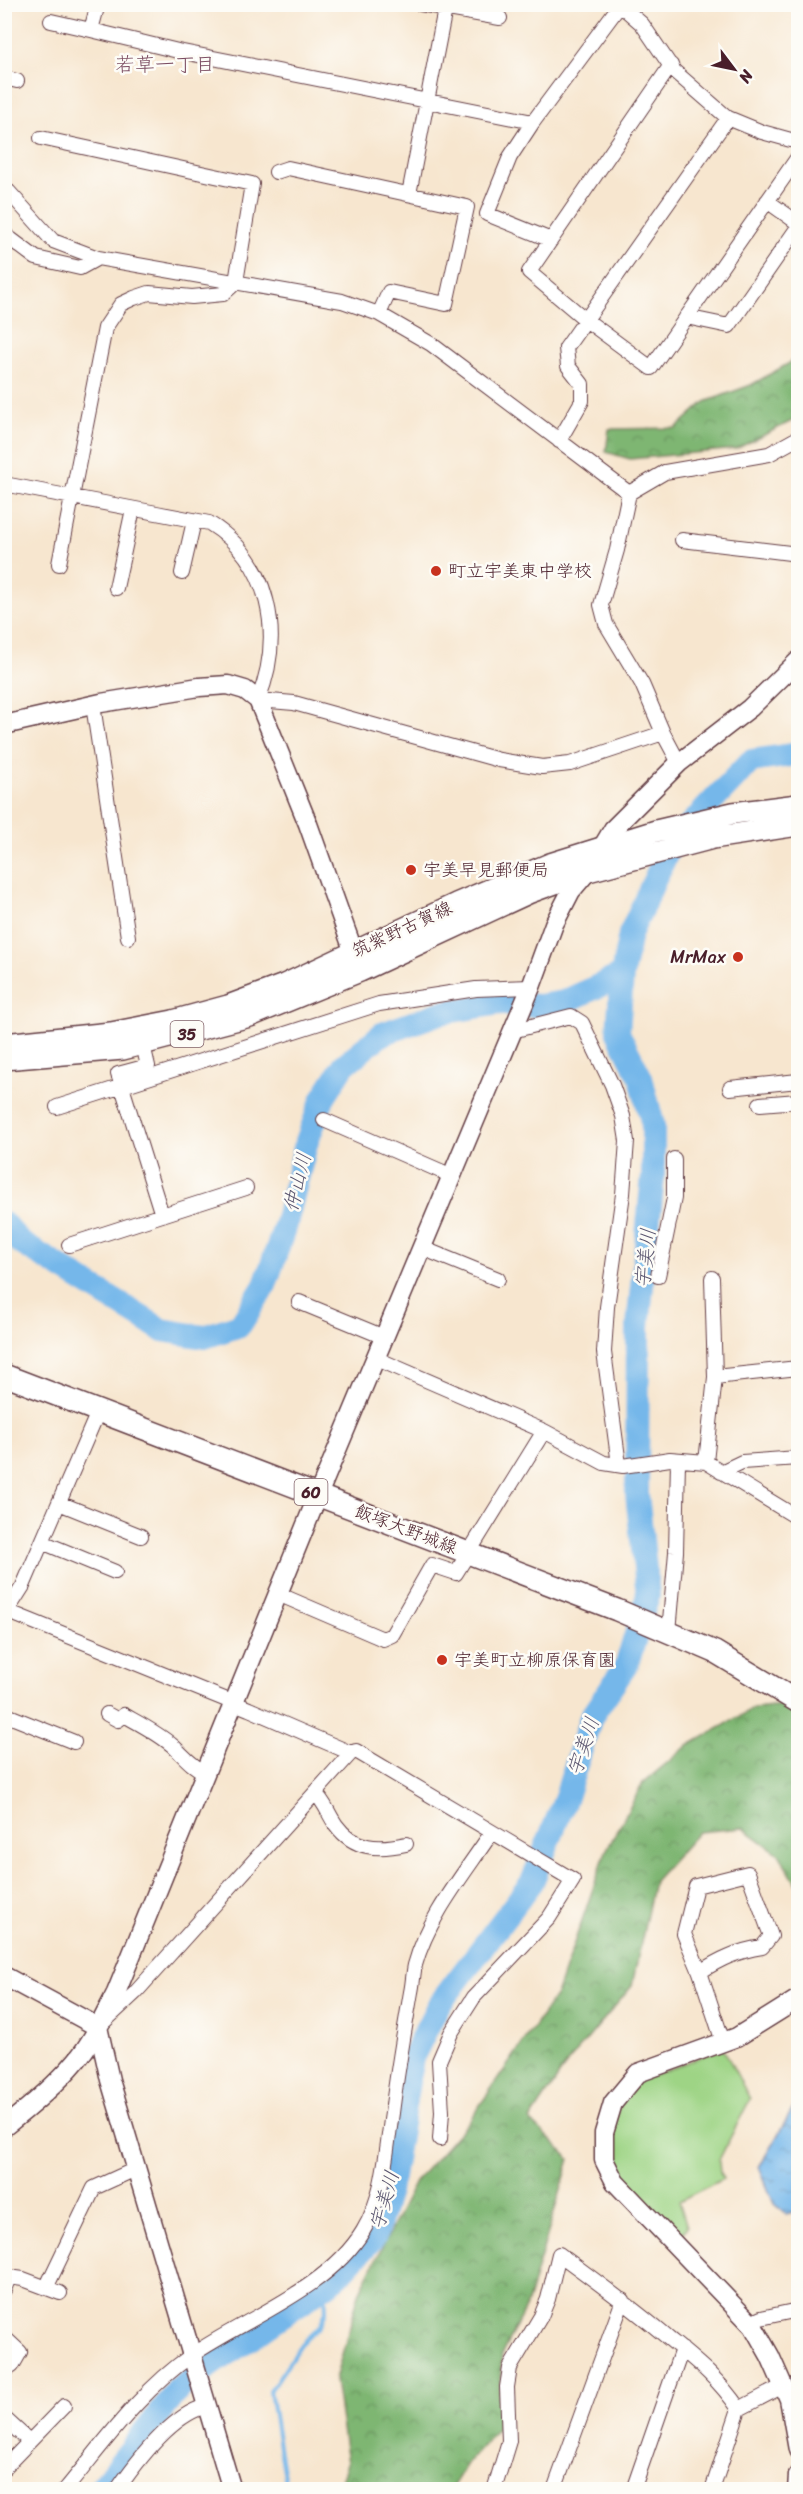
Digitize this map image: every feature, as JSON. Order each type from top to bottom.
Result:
[{"type":"main road","name":"筑紫野古賀線","points":[[4,1059],[123,1049],[250,1016],[357,962],[456,904],[550,864],[656,831],[733,813],[798,805]]},
{"type":"main road","name":"筑紫野古賀線","points":[[4,1044],[111,1034],[228,1006],[357,962],[588,871],[713,838],[798,825]]},
{"type":"main road","name":"飯塚大野城線","points":[[4,1375],[414,1534],[618,1610],[715,1652],[798,1702]]},
{"type":"street","points":[[91,30],[98,4]]},
{"type":"street","points":[[420,4],[501,18]]},
{"type":"street","points":[[551,240],[487,214],[510,157],[533,122],[620,5],[642,24],[674,71],[728,118],[762,132],[798,142]]},
{"type":"street","points":[[409,195],[445,9]]},
{"type":"street","points":[[51,21],[189,53],[533,122]]},
{"type":"street","points":[[671,65],[529,272],[586,320],[651,368],[798,157]]},
{"type":"street","points":[[559,441],[582,401],[582,384],[568,366],[566,348],[728,118]]},
{"type":"street","points":[[41,138],[252,184],[236,282],[223,294],[211,296],[192,297],[149,293],[121,304],[105,328],[59,564]]},
{"type":"street","points":[[276,172],[288,168],[467,207],[446,304],[389,292],[379,314]]},
{"type":"street","points":[[4,190],[9,192],[53,241],[98,258],[342,301],[379,314],[431,344],[629,493]]},
{"type":"street","points":[[686,317],[729,326],[798,225],[767,201]]},
{"type":"street","points":[[4,234],[36,258],[80,268],[98,258]]},
{"type":"street","points":[[679,763],[642,684],[606,624],[601,605],[617,550],[629,493],[665,472],[769,454],[798,438]]},
{"type":"street","points":[[4,484],[209,523],[224,533],[247,558],[262,586],[271,622],[268,676],[258,700]]},
{"type":"street","points":[[116,588],[134,509]]},
{"type":"street","points":[[182,573],[194,521]]},
{"type":"street","points":[[682,540],[798,554]]},
{"type":"street","points":[[4,2127],[36,2101],[77,2060],[116,1993],[318,1495],[531,987],[554,924],[571,891],[588,871],[613,829],[679,763],[750,708],[798,662]]},
{"type":"street","points":[[5,723],[199,687],[228,684],[245,690],[258,700],[308,824],[357,962]]},
{"type":"street","points":[[258,700],[294,703],[499,760],[542,767],[570,764],[663,733]]},
{"type":"street","points":[[93,705],[128,936]]},
{"type":"street","points":[[57,1107],[379,1005],[476,989],[531,987]]},
{"type":"street","points":[[513,1028],[571,1016],[582,1023],[612,1085],[623,1116],[627,1141],[626,1194],[607,1307],[604,1352],[621,1466]]},
{"type":"street","points":[[143,1045],[148,1066],[118,1074],[162,1215]]},
{"type":"street","points":[[730,1088],[798,1081]]},
{"type":"street","points":[[760,1104],[798,1101]]},
{"type":"street","points":[[324,1120],[452,1176]]},
{"type":"street","points":[[658,1276],[674,1198],[674,1159]]},
{"type":"street","points":[[69,1245],[246,1188]]},
{"type":"street","points":[[422,1248],[498,1279]]},
{"type":"street","points":[[706,1462],[715,1377],[712,1278]]},
{"type":"street","points":[[299,1302],[384,1337]]},
{"type":"street","points":[[375,1358],[544,1431],[604,1463],[621,1466],[674,1460],[706,1462],[798,1518]]},
{"type":"street","points":[[715,1377],[798,1368]]},
{"type":"street","points":[[98,1412],[23,1586],[7,1614],[351,1753]]},
{"type":"street","points":[[278,1594],[383,1639],[392,1635],[432,1564],[456,1573],[544,1431]]},
{"type":"street","points":[[721,1472],[742,1462],[798,1458]]},
{"type":"street","points":[[664,1630],[676,1552],[674,1460]]},
{"type":"street","points":[[59,1503],[141,1536]]},
{"type":"street","points":[[42,1542],[115,1572]]},
{"type":"street","points":[[4,1714],[74,1742]]},
{"type":"street","points":[[107,1714],[118,1720],[124,1715],[156,1733],[172,1745],[193,1767],[206,1773]]},
{"type":"street","points":[[98,2027],[135,1993],[351,1753],[356,1751],[573,1881],[549,1918],[474,1997],[451,2033],[440,2061],[442,2112],[440,2139]]},
{"type":"street","points":[[315,1793],[337,1826],[359,1845],[384,1849],[406,1844]]},
{"type":"street","points":[[65,2490],[135,2404],[194,2358],[276,2307],[339,2262],[351,2250],[364,2230],[376,2205],[382,2178],[400,2050],[415,1966],[422,1946],[447,1900],[492,1832]]},
{"type":"street","points":[[700,1972],[724,1957],[762,1947],[771,1936],[748,1873],[696,1886],[684,1934],[700,1972],[723,2042]]},
{"type":"street","points":[[4,1976],[98,2027],[110,2080],[208,2403],[232,2490]]},
{"type":"street","points":[[798,1999],[737,2037],[638,2073],[614,2103],[604,2133],[604,2160],[615,2182],[750,2323],[770,2356],[789,2399],[798,2450]]},
{"type":"street","points":[[46,2288],[94,2188],[138,2168]]},
{"type":"street","points":[[494,2490],[509,2441],[507,2387],[510,2368],[548,2299],[559,2254],[623,2300],[722,2384],[739,2409]]},
{"type":"street","points":[[4,2290],[9,2277],[23,2279],[60,2293]]},
{"type":"street","points":[[554,2490],[623,2300]]},
{"type":"street","points":[[750,2323],[761,2318],[798,2310]]},
{"type":"street","points":[[4,2337],[20,2352],[12,2366],[4,2370]]},
{"type":"street","points":[[633,2490],[681,2349]]},
{"type":"street","points":[[712,2490],[739,2409],[783,2386]]},
{"type":"street","points":[[117,2490],[163,2435],[182,2417],[208,2403]]},
{"type":"street","points":[[4,2468],[64,2406]]},
{"type":"street","points":[[4,2418],[29,2441]]},
{"type":"street","points":[[797,2490],[798,2475]]},
{"type":"green space","points":[[798,358],[798,418],[736,449],[630,459],[606,452],[609,429],[676,428],[705,402],[751,385]]},
{"type":"green space","points":[[798,1672],[798,1887],[779,1854],[743,1828],[698,1832],[654,1881],[632,1986],[568,2062],[530,2120],[570,2159],[526,2306],[502,2354],[497,2429],[468,2462],[451,2489],[338,2489],[347,2463],[335,2380],[359,2293],[415,2182],[469,2121],[556,1995],[606,1851],[643,1783],[686,1747],[754,1708],[783,1705]]},
{"type":"green space","points":[[723,2048],[750,2099],[719,2160],[723,2179],[679,2201],[687,2227],[680,2238],[621,2178],[611,2154],[610,2141],[619,2105],[638,2081]]},
{"type":"water","points":[[798,2100],[798,2211],[786,2214],[774,2204],[759,2167]]},
{"type":"waterway","name":"宇美川","points":[[99,2490],[179,2388],[336,2278],[375,2236],[392,2177],[412,2058],[438,2006],[532,1882],[565,1800],[591,1717],[627,1664],[648,1595],[637,1494],[638,1326],[653,1176],[653,1125],[641,1078],[618,1033],[622,975],[630,934],[670,846],[751,761],[798,754]]},
{"type":"waterway","name":"仲山川","points":[[4,1224],[21,1243],[162,1330],[204,1337],[240,1325],[265,1285],[286,1223],[306,1144],[323,1098],[344,1065],[382,1034],[440,1013],[500,1003],[538,1006],[564,1002],[622,975]]},
{"type":"waterway","points":[[286,2490],[270,2391],[301,2344],[320,2326],[326,2311],[325,2286]]},
{"type":"place","name":"町立宇美東中学校","points":[[436,571]]},
{"type":"place","name":"宇美早見郵便局","points":[[411,870]]},
{"type":"place","name":"MrMax","points":[[738,957]]},
{"type":"place","name":"宇美町立柳原保育園","points":[[442,1660]]},
{"type":"district","name":"若草一丁目","points":[[165,64]]}]
